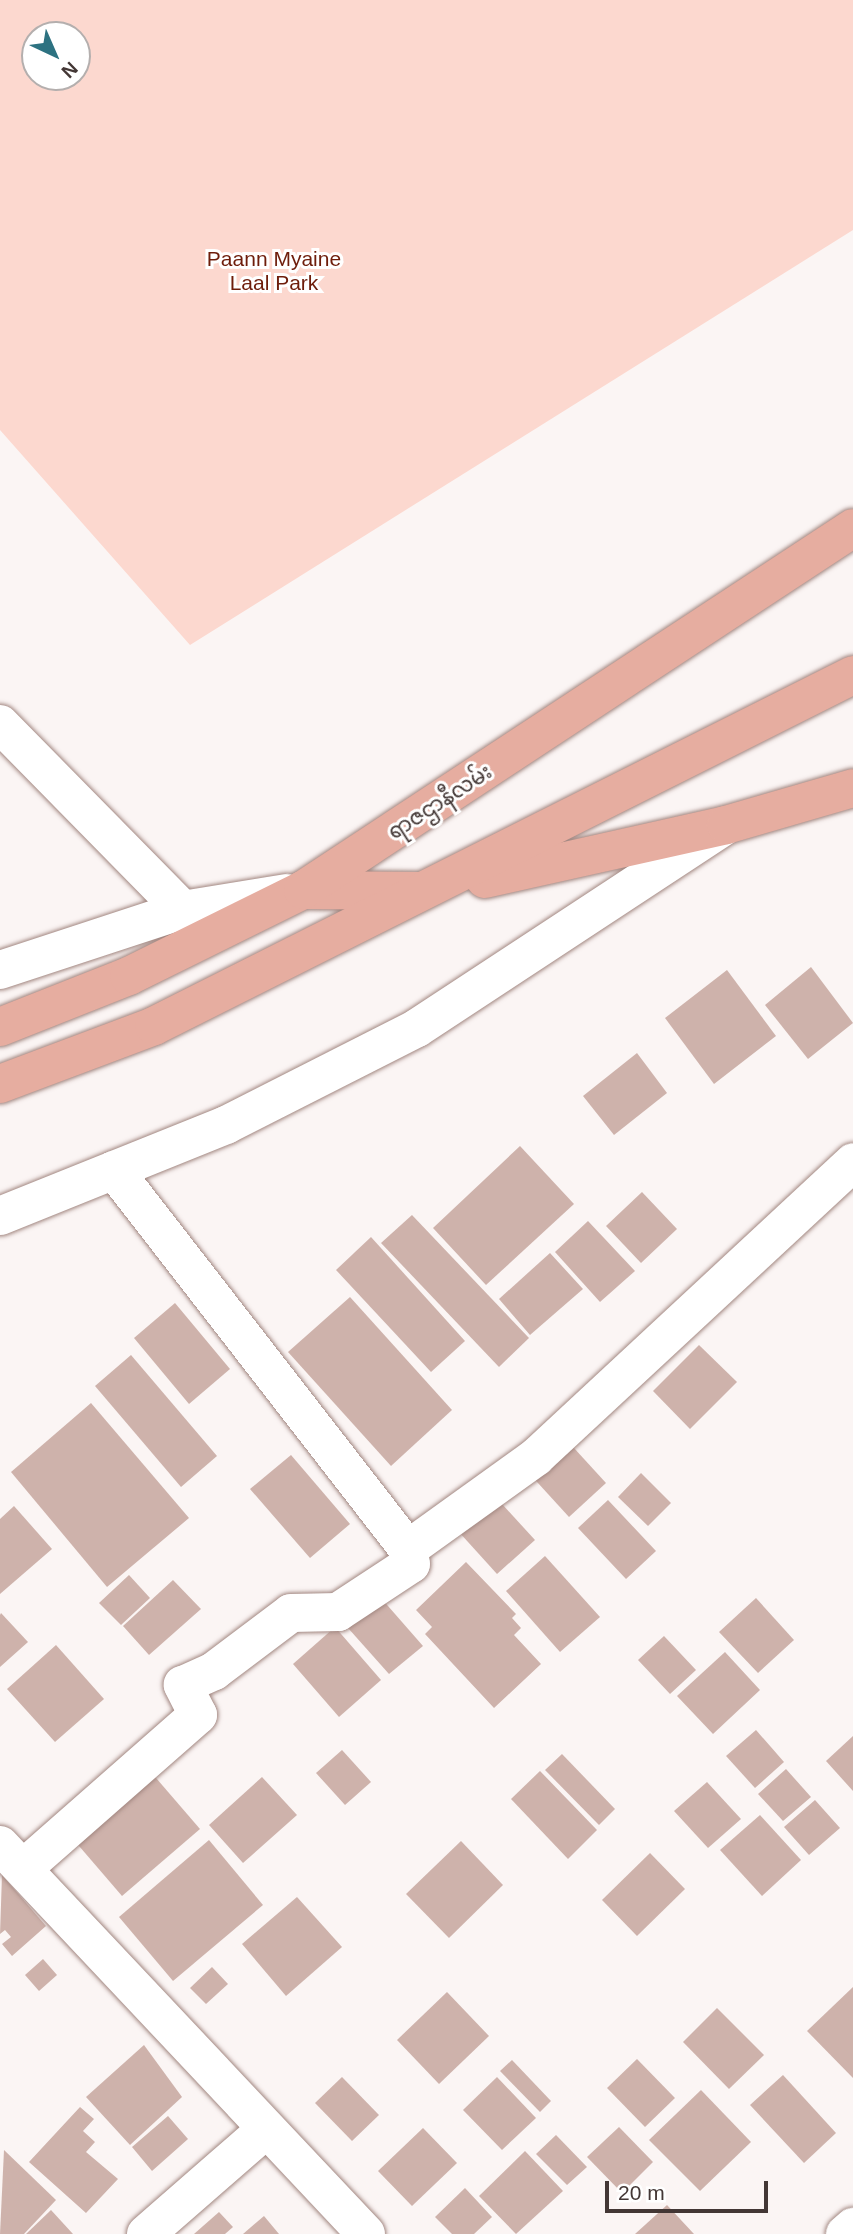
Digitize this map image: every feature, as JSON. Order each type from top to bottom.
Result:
[{"type":"main road","name":"ရာဇဌာနီလမ်း","points":[[0,1027],[129,976],[303,890],[853,528]]},
{"type":"main road","points":[[0,1084],[154,1026],[429,892],[853,675]]},
{"type":"main road","points":[[303,890],[429,892],[726,825],[853,788]]},
{"type":"street","points":[[0,723],[183,910]]},
{"type":"street","points":[[0,1216],[226,1125],[417,1028],[726,825]]},
{"type":"street","points":[[0,970],[183,910],[303,890]]},
{"type":"street","points":[[408,1549],[536,1457],[853,1163]]},
{"type":"street","points":[[114,1170],[408,1549],[411,1564],[338,1612],[291,1613],[214,1671],[183,1685],[198,1715],[13,1855],[264,2131],[366,2234]]},
{"type":"street","points":[[146,2234],[264,2131]]},
{"type":"street","points":[[845,2234],[853,2227]]},
{"type":"green space","name":"Paann Myaine Laal Park","points":[[0,0],[853,0],[853,230],[190,645],[0,430]]},
{"type":"building","points":[[811,967],[853,1023],[808,1059],[765,1005]]},
{"type":"building","points":[[727,970],[776,1036],[714,1084],[665,1018]]},
{"type":"building","points":[[637,1053],[667,1093],[614,1135],[583,1096]]},
{"type":"building","points":[[520,1146],[574,1204],[486,1285],[433,1228]]},
{"type":"building","points":[[642,1192],[677,1229],[641,1263],[606,1226]]},
{"type":"building","points":[[412,1215],[529,1338],[499,1367],[381,1243]]},
{"type":"building","points":[[588,1221],[635,1271],[600,1302],[555,1252]]},
{"type":"building","points":[[371,1237],[465,1341],[431,1372],[336,1270]]},
{"type":"building","points":[[550,1253],[583,1289],[530,1335],[499,1299]]},
{"type":"building","points":[[350,1297],[452,1410],[391,1466],[288,1352]]},
{"type":"building","points":[[175,1303],[230,1369],[189,1404],[134,1338]]},
{"type":"building","points":[[699,1345],[737,1382],[690,1429],[653,1391]]},
{"type":"building","points":[[131,1355],[217,1456],[181,1487],[95,1386]]},
{"type":"building","points":[[91,1403],[189,1518],[107,1587],[11,1472]]},
{"type":"building","points":[[563,1436],[606,1483],[569,1517],[527,1471]]},
{"type":"building","points":[[291,1455],[350,1524],[310,1558],[250,1489]]},
{"type":"building","points":[[641,1473],[671,1503],[648,1526],[618,1497]]},
{"type":"building","points":[[491,1492],[535,1540],[497,1574],[449,1521]]},
{"type":"building","points":[[608,1500],[656,1551],[626,1579],[578,1528]]},
{"type":"building","points":[[14,1506],[52,1549],[0,1594],[0,1519]]},
{"type":"building","points":[[545,1556],[600,1617],[560,1652],[506,1591]]},
{"type":"building","points":[[466,1562],[516,1614],[512,1618],[521,1628],[514,1635],[541,1664],[494,1708],[425,1634],[432,1627],[416,1610]]},
{"type":"building","points":[[129,1575],[150,1598],[121,1625],[99,1603]]},
{"type":"building","points":[[173,1580],[201,1609],[149,1655],[123,1626]]},
{"type":"building","points":[[374,1590],[423,1646],[389,1674],[340,1619]]},
{"type":"building","points":[[756,1598],[794,1640],[758,1673],[719,1632]]},
{"type":"building","points":[[1,1613],[28,1642],[0,1667],[0,1615]]},
{"type":"building","points":[[335,1627],[381,1680],[339,1717],[293,1664]]},
{"type":"building","points":[[664,1636],[696,1670],[670,1694],[638,1660]]},
{"type":"building","points":[[56,1645],[104,1699],[55,1742],[7,1689]]},
{"type":"building","points":[[725,1652],[760,1690],[713,1734],[677,1696]]},
{"type":"building","points":[[756,1730],[784,1762],[755,1788],[726,1756]]},
{"type":"building","points":[[853,1736],[853,1791],[826,1761]]},
{"type":"building","points":[[342,1750],[371,1782],[345,1805],[316,1773]]},
{"type":"building","points":[[562,1754],[615,1809],[599,1825],[545,1770]]},
{"type":"building","points":[[144,1764],[200,1829],[122,1896],[67,1832]]},
{"type":"building","points":[[786,1769],[811,1797],[783,1821],[758,1794]]},
{"type":"building","points":[[540,1771],[597,1830],[568,1859],[511,1799]]},
{"type":"building","points":[[262,1777],[297,1815],[243,1863],[209,1825]]},
{"type":"building","points":[[707,1782],[741,1819],[708,1848],[674,1811]]},
{"type":"building","points":[[815,1800],[840,1828],[809,1855],[784,1827]]},
{"type":"building","points":[[760,1815],[801,1860],[762,1896],[720,1850]]},
{"type":"building","points":[[209,1840],[263,1905],[173,1981],[119,1917]]},
{"type":"building","points":[[461,1841],[503,1885],[449,1938],[406,1894]]},
{"type":"building","points":[[650,1853],[685,1889],[637,1936],[602,1900]]},
{"type":"building","points":[[2,1875],[46,1926],[12,1956],[2,1944],[11,1937],[5,1930],[0,1934]]},
{"type":"building","points":[[297,1897],[342,1947],[286,1996],[242,1944]]},
{"type":"building","points":[[43,1959],[57,1975],[39,1991],[25,1975]]},
{"type":"building","points":[[212,1967],[228,1984],[206,2004],[190,1988]]},
{"type":"building","points":[[853,1987],[853,2078],[807,2031]]},
{"type":"building","points":[[447,1992],[489,2036],[439,2084],[397,2040]]},
{"type":"building","points":[[717,2008],[764,2055],[729,2089],[683,2042]]},
{"type":"building","points":[[144,2045],[182,2097],[130,2145],[86,2097]]},
{"type":"building","points":[[637,2059],[675,2098],[645,2127],[607,2088]]},
{"type":"building","points":[[512,2060],[551,2101],[540,2112],[500,2071]]},
{"type":"building","points":[[783,2075],[836,2133],[804,2163],[750,2105]]},
{"type":"building","points":[[342,2077],[379,2115],[352,2141],[315,2103]]},
{"type":"building","points":[[497,2077],[536,2118],[502,2150],[463,2110]]},
{"type":"building","points":[[701,2090],[751,2142],[700,2191],[649,2140]]},
{"type":"building","points":[[80,2107],[94,2119],[83,2131],[95,2142],[86,2152],[118,2179],[86,2213],[29,2162]]},
{"type":"building","points":[[168,2116],[188,2139],[152,2171],[132,2147]]},
{"type":"building","points":[[619,2127],[653,2162],[622,2193],[587,2157]]},
{"type":"building","points":[[423,2128],[457,2163],[412,2206],[378,2171]]},
{"type":"building","points":[[556,2135],[587,2167],[567,2185],[536,2154]]},
{"type":"building","points":[[4,2150],[56,2200],[24,2234],[0,2234]]},
{"type":"building","points":[[525,2151],[563,2191],[516,2234],[479,2196]]},
{"type":"building","points":[[465,2188],[492,2217],[474,2234],[452,2234],[435,2217]]},
{"type":"building","points":[[667,2205],[694,2234],[635,2234]]},
{"type":"building","points":[[51,2210],[73,2234],[26,2234]]},
{"type":"building","points":[[219,2212],[233,2227],[225,2234],[194,2234]]},
{"type":"building","points":[[264,2216],[279,2234],[243,2234]]}]
